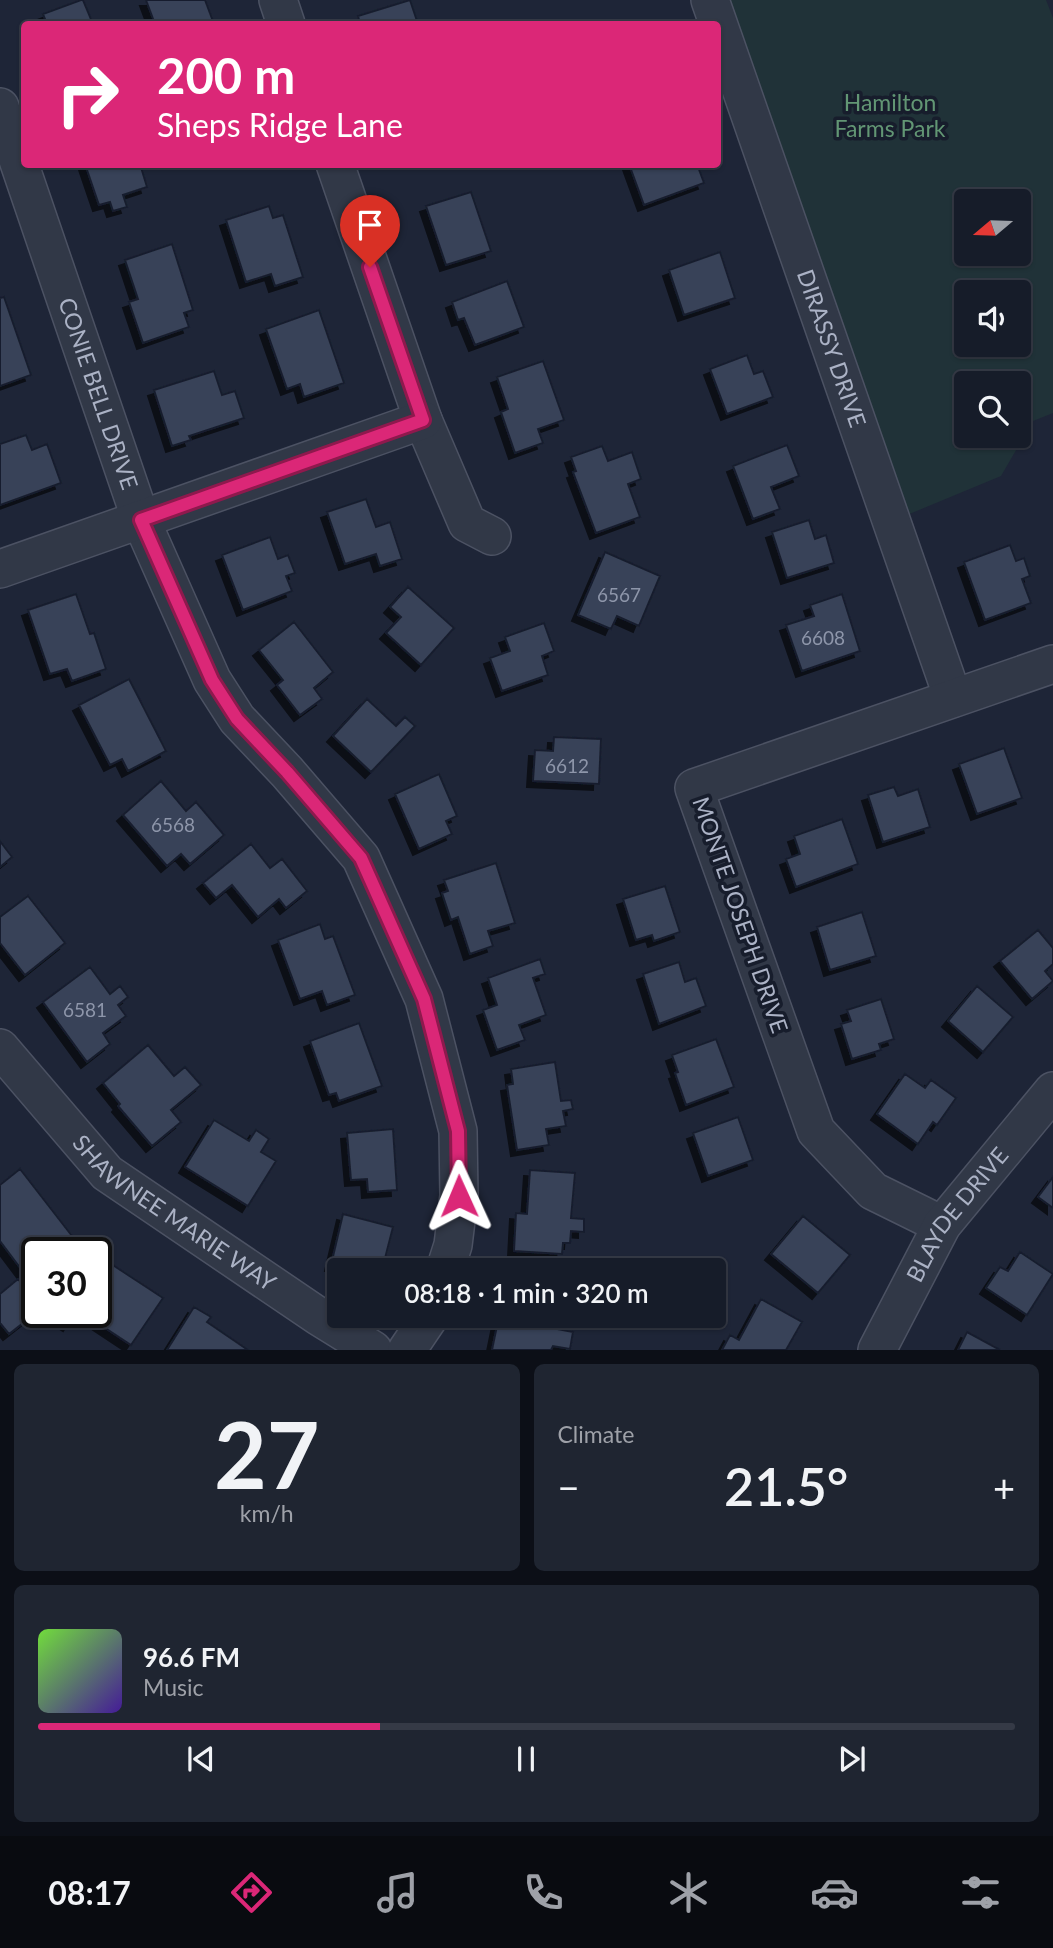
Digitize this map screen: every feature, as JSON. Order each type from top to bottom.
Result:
[{"type":"street","points":[[278,0],[285,21]]},
{"type":"street","name":"DIRASSY DRIVE","points":[[710,0],[717,21]]},
{"type":"street","name":"DIRASSY DRIVE","points":[[721,32],[953,698]]},
{"type":"street","name":"CONIE BELL DRIVE","points":[[0,107],[141,520],[212,680],[237,719],[361,858],[424,999],[458,1131],[459,1196],[449,1258]]},
{"type":"street","points":[[336,168],[423,420],[467,523],[492,536]]},
{"type":"street","points":[[0,569],[423,420]]},
{"type":"street","name":"MONTE JOSEPH DRIVE","points":[[942,1225],[873,1191],[816,1131],[694,788],[1053,664]]},
{"type":"street","name":"SHAWNEE MARIE WAY","points":[[0,1048],[107,1173],[318,1317],[373,1349]]},
{"type":"street","name":"BLAYDE DRIVE","points":[[877,1349],[942,1225],[1053,1091]]},
{"type":"street","points":[[407,1349],[422,1328]]},
{"type":"green space","name":"Hamilton Farms Park","points":[[729,0],[1046,0],[1053,18],[1053,413],[1033,421],[1031,424],[1031,371],[954,371],[954,448],[1017,448],[1001,476],[907,515]]},
{"type":"building","points":[[83,0],[92,21],[46,21],[43,14]]},
{"type":"building","points":[[146,0],[205,0],[213,21],[154,21]]},
{"type":"building","points":[[410,0],[417,21],[359,21],[358,16]]},
{"type":"building","points":[[86,168],[141,168],[147,187],[123,195],[127,207],[113,211],[110,202],[99,205]]},
{"type":"building","points":[[630,168],[698,168],[704,183],[644,205]]},
{"type":"building","points":[[471,192],[491,251],[446,265],[426,206]]},
{"type":"building","points":[[269,206],[273,218],[283,215],[303,277],[275,286],[271,274],[246,282],[226,220]]},
{"type":"building","points":[[172,244],[193,310],[184,313],[189,327],[143,343],[129,302],[138,299],[125,260]]},
{"type":"building","points":[[720,252],[735,298],[684,315],[669,270]]},
{"type":"building","points":[[507,281],[524,327],[475,345],[464,318],[458,320],[452,302]]},
{"type":"building","points":[[4,297],[31,375],[0,386],[0,298]]},
{"type":"building","points":[[319,310],[344,383],[304,397],[300,384],[287,389],[266,329]]},
{"type":"building","points":[[747,355],[754,374],[763,371],[773,397],[727,414],[710,369]]},
{"type":"building","points":[[543,361],[564,420],[538,429],[543,443],[515,453],[501,412],[508,409],[497,377]]},
{"type":"building","points":[[214,371],[222,395],[235,391],[244,418],[189,436],[191,440],[172,446],[154,390]]},
{"type":"building","points":[[26,435],[32,450],[47,444],[61,483],[0,505],[0,444]]},
{"type":"building","points":[[787,445],[799,476],[771,487],[780,509],[753,519],[733,466]]},
{"type":"building","points":[[602,446],[608,461],[632,452],[641,479],[628,484],[640,517],[596,533],[573,472],[576,471],[571,457]]},
{"type":"building","points":[[366,499],[376,527],[390,522],[402,559],[380,566],[376,554],[345,564],[327,512]]},
{"type":"building","points":[[809,520],[815,539],[826,535],[834,563],[787,578],[772,532]]},
{"type":"building","points":[[270,537],[278,559],[288,555],[295,573],[286,576],[292,591],[243,610],[222,555]]},
{"type":"building","points":[[1010,545],[1016,561],[1024,558],[1030,576],[1022,579],[1031,603],[985,620],[964,562]]},
{"type":"building","points":[[605,552],[660,576],[639,626],[617,616],[611,629],[578,615]]},
{"type":"building","points":[[408,587],[454,628],[421,665],[386,633],[401,617],[390,607]]},
{"type":"building","points":[[76,594],[90,634],[94,633],[106,669],[72,681],[67,669],[50,674],[28,610]]},
{"type":"building","points":[[842,594],[860,651],[802,671],[786,625],[814,616],[810,605]]},
{"type":"building","points":[[294,622],[333,672],[314,688],[322,699],[300,715],[277,685],[283,680],[259,650]]},
{"type":"building","points":[[544,623],[554,651],[542,656],[548,675],[502,691],[490,658],[510,651],[505,637]]},
{"type":"building","points":[[129,679],[166,751],[128,771],[122,759],[110,765],[79,705]]},
{"type":"building","points":[[367,699],[396,726],[405,717],[415,726],[371,772],[333,736]]},
{"type":"building","points":[[554,737],[601,739],[599,784],[533,781],[535,750],[553,751]]},
{"type":"building","points":[[1004,748],[1022,798],[977,814],[959,764]]},
{"type":"building","points":[[439,774],[457,816],[446,821],[452,834],[419,849],[395,794]]},
{"type":"building","points":[[161,781],[186,811],[196,802],[224,835],[190,864],[181,854],[167,866],[123,815]]},
{"type":"building","points":[[894,787],[898,796],[918,789],[930,827],[883,842],[868,795]]},
{"type":"building","points":[[842,819],[858,864],[796,887],[786,859],[800,854],[794,836]]},
{"type":"building","points":[[0,841],[12,857],[0,867]]},
{"type":"building","points":[[251,844],[270,868],[282,859],[307,891],[286,908],[279,899],[258,917],[232,885],[216,898],[203,883]]},
{"type":"building","points":[[496,863],[515,923],[488,931],[493,946],[470,954],[458,917],[451,920],[442,893],[448,891],[444,880]]},
{"type":"building","points":[[665,886],[680,932],[654,941],[652,935],[636,940],[623,899]]},
{"type":"building","points":[[28,896],[65,943],[25,975],[0,943],[0,917]]},
{"type":"building","points":[[862,912],[876,956],[830,970],[817,927]]},
{"type":"building","points":[[320,924],[325,939],[333,936],[355,995],[327,1005],[322,991],[300,999],[278,940]]},
{"type":"building","points":[[1038,930],[1053,948],[1053,964],[1045,971],[1053,981],[1032,999],[1000,961]]},
{"type":"building","points":[[540,959],[545,974],[533,978],[546,1015],[519,1025],[525,1040],[497,1050],[483,1010],[497,1005],[488,978]]},
{"type":"building","points":[[679,962],[685,982],[696,978],[706,1006],[659,1024],[643,974]]},
{"type":"building","points":[[90,967],[110,994],[120,986],[128,997],[118,1005],[126,1016],[103,1033],[110,1044],[87,1062],[43,1002]]},
{"type":"building","points":[[977,986],[1013,1017],[983,1052],[948,1021]]},
{"type":"building","points":[[881,999],[894,1039],[879,1044],[881,1050],[852,1059],[841,1024],[851,1021],[847,1010]]},
{"type":"building","points":[[359,1023],[382,1086],[339,1101],[336,1093],[329,1095],[310,1041]]},
{"type":"building","points":[[716,1039],[734,1087],[686,1105],[672,1055]]},
{"type":"building","points":[[148,1045],[174,1076],[185,1067],[201,1085],[171,1110],[181,1122],[152,1146],[118,1106],[120,1104],[103,1083]]},
{"type":"building","points":[[555,1062],[561,1101],[571,1100],[573,1109],[563,1111],[566,1126],[546,1129],[549,1145],[517,1150],[507,1085],[513,1084],[511,1069]]},
{"type":"building","points":[[905,1074],[925,1088],[931,1080],[956,1098],[937,1125],[933,1122],[918,1144],[877,1114]]},
{"type":"building","points":[[738,1117],[753,1160],[708,1176],[693,1133]]},
{"type":"building","points":[[214,1120],[249,1141],[256,1130],[269,1139],[261,1152],[276,1161],[248,1206],[185,1167]]},
{"type":"building","points":[[393,1129],[397,1190],[368,1192],[367,1179],[351,1180],[347,1133]]},
{"type":"building","points":[[20,1169],[72,1236],[21,1237],[21,1269],[0,1241],[0,1185]]},
{"type":"building","points":[[530,1170],[575,1173],[571,1218],[584,1219],[584,1232],[571,1231],[570,1243],[563,1243],[562,1254],[514,1251],[516,1213],[527,1214]]},
{"type":"building","points":[[1053,1177],[1053,1208],[1038,1197]]},
{"type":"building","points":[[343,1214],[393,1227],[385,1258],[333,1258]]},
{"type":"building","points":[[803,1216],[850,1255],[818,1293],[771,1254]]},
{"type":"building","points":[[1020,1252],[1053,1274],[1027,1315],[986,1288],[1000,1267],[1008,1271]]},
{"type":"building","points":[[112,1265],[163,1298],[131,1345],[105,1328],[112,1328]]},
{"type":"building","points":[[18,1279],[21,1283],[21,1325],[9,1334],[0,1323],[0,1294]]},
{"type":"building","points":[[761,1299],[802,1322],[786,1350],[722,1350],[730,1335],[739,1340]]},
{"type":"building","points":[[194,1307],[211,1317],[207,1322],[248,1350],[167,1350]]},
{"type":"building","points":[[497,1328],[557,1328],[573,1332],[570,1349],[553,1346],[551,1350],[492,1350]]},
{"type":"building","points":[[967,1332],[1000,1350],[958,1350]]},
{"type":"route","points":[[370,267],[423,420],[141,520],[212,680],[237,719],[361,858],[424,999],[458,1131],[459,1196]]}]
